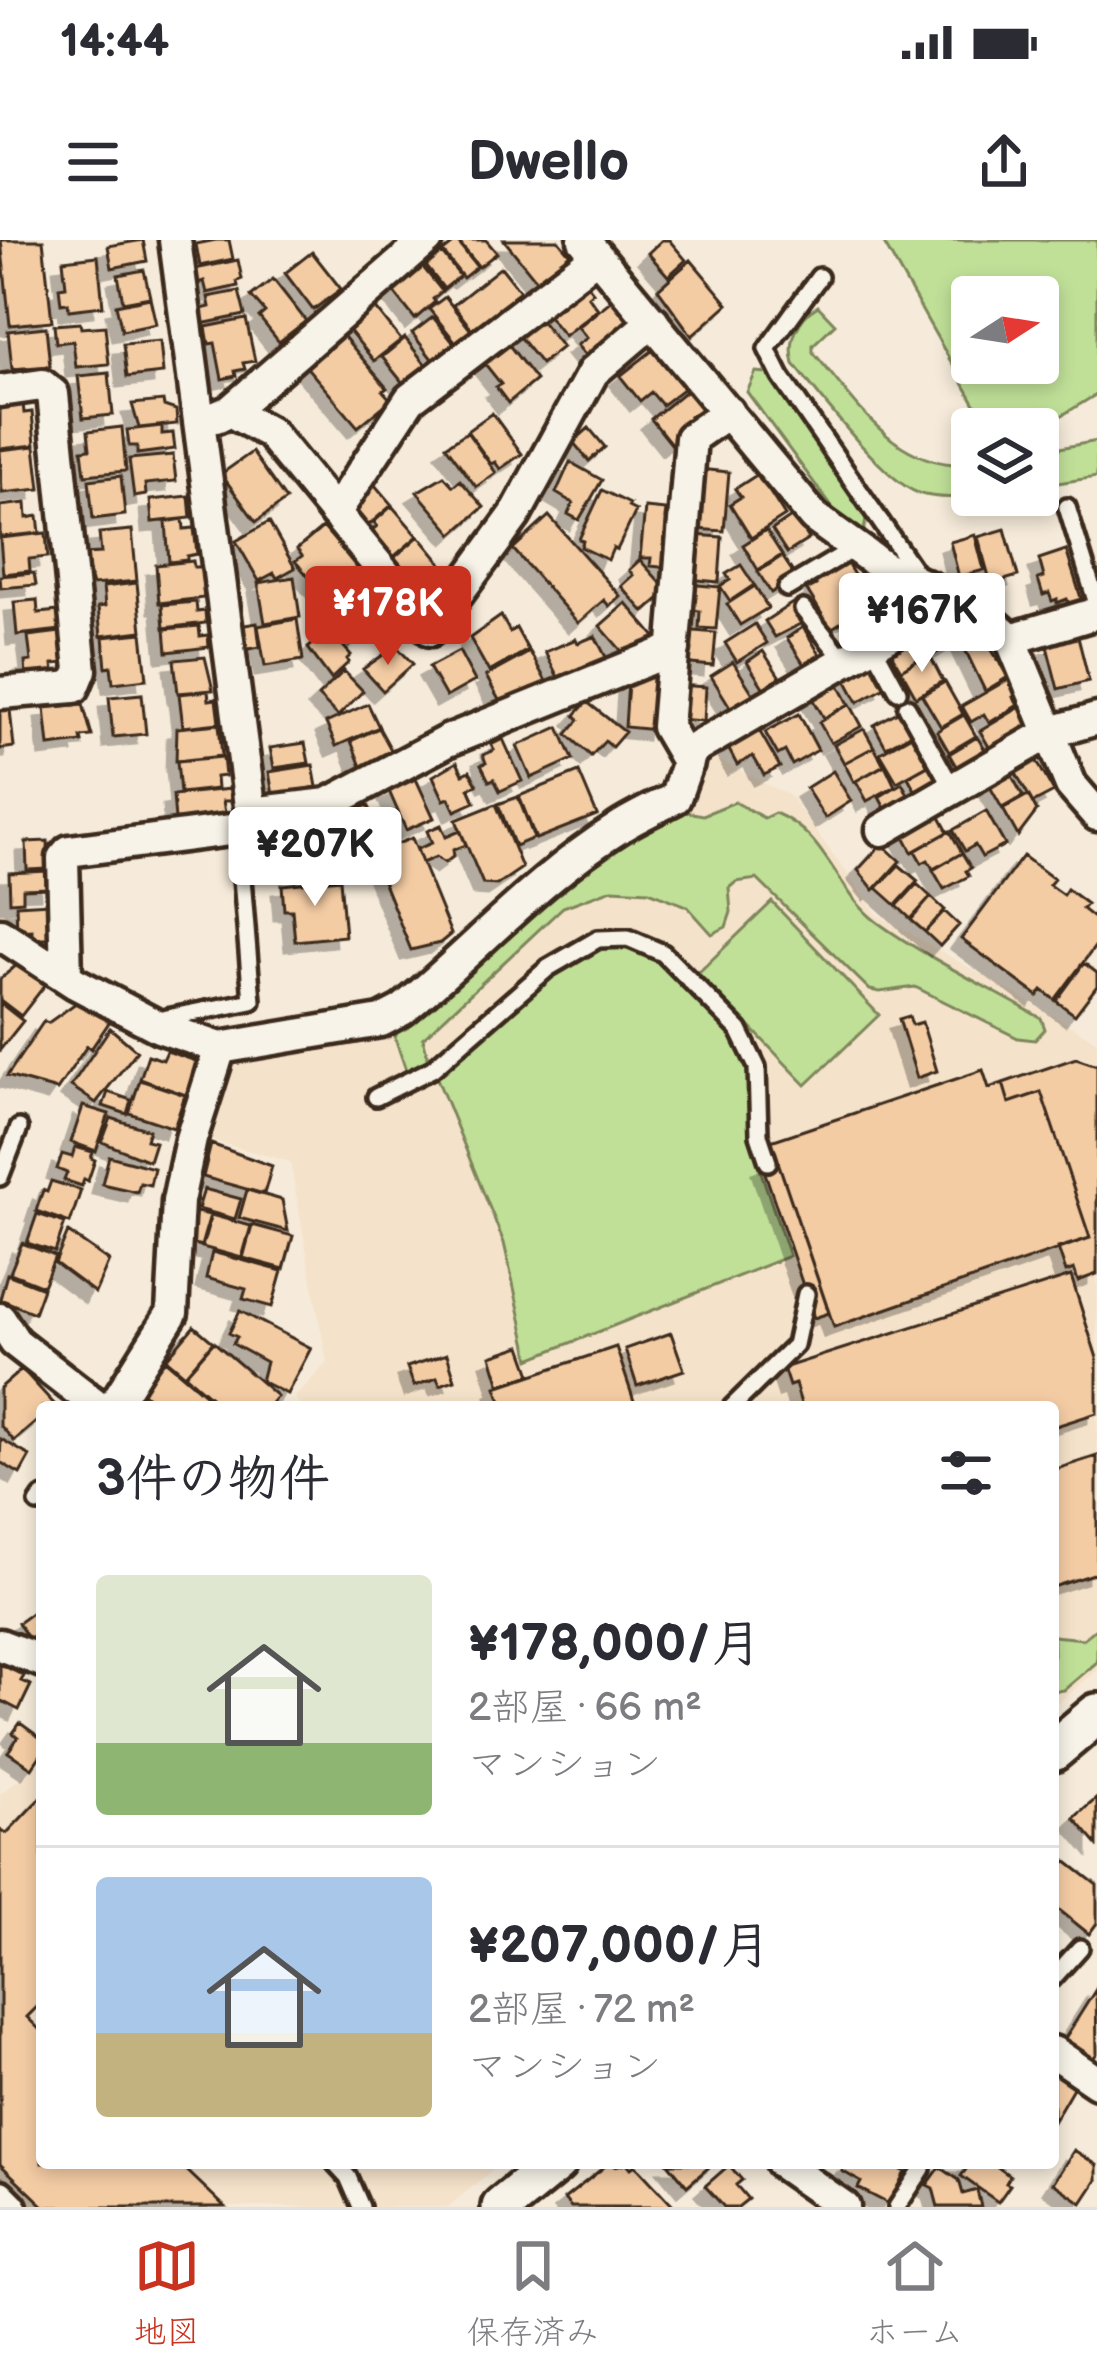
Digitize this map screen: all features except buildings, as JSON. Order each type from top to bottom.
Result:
[{"type":"street","points":[[175,240],[244,821]]},
{"type":"street","points":[[200,422],[230,411],[427,240]]},
{"type":"street","points":[[335,513],[410,399],[591,248],[814,517],[883,567],[977,609],[1011,639],[1071,785],[1097,815]]},
{"type":"street","points":[[230,411],[269,433],[431,630],[515,515],[593,372],[653,321]]},
{"type":"street","points":[[0,391],[42,385],[53,394],[81,670],[74,687],[1,685]]},
{"type":"street","points":[[688,763],[668,727],[691,438],[728,412]]},
{"type":"street","points":[[0,934],[66,977],[160,1027],[220,1048],[381,1021],[402,1010],[529,896],[616,830],[675,798],[692,751],[953,598]]},
{"type":"street","points":[[1011,639],[1097,613]]},
{"type":"street","points":[[66,977],[63,858],[69,851],[328,804],[447,741],[674,649]]},
{"type":"street","points":[[882,830],[1051,732],[1097,719]]},
{"type":"street","points":[[101,1401],[172,1313],[178,1202],[191,1139],[220,1048]]},
{"type":"street","points":[[0,1319],[15,1342],[93,1401]]},
{"type":"street","points":[[0,1645],[36,1659]]},
{"type":"street","points":[[1059,1746],[1097,1714]]},
{"type":"street","points":[[1059,2056],[1097,2082]]},
{"type":"street","points":[[502,2207],[549,2169]]},
{"type":"street","points":[[790,2169],[844,2207]]},
{"type":"street","points":[[0,2196],[10,2207]]},
{"type":"lane","points":[[819,277],[767,350],[924,585]]},
{"type":"lane","points":[[1067,506],[1097,604]]},
{"type":"lane","points":[[787,588],[856,547]]},
{"type":"lane","points":[[803,609],[845,661]]},
{"type":"lane","points":[[873,645],[952,789]]},
{"type":"lane","points":[[160,1027],[167,1018],[252,1001],[244,821]]},
{"type":"lane","points":[[376,1097],[432,1069],[548,968],[573,952],[598,939],[628,938],[663,953],[739,1030],[757,1067],[759,1135],[768,1162]]},
{"type":"lane","points":[[0,1177],[19,1128]]},
{"type":"lane","points":[[738,1401],[795,1345],[806,1294]]},
{"type":"lane","points":[[1059,1971],[1080,1948]]},
{"type":"lane","points":[[341,2169],[361,2207]]},
{"type":"lane","points":[[897,2207],[922,2169]]},
{"type":"shaded area","points":[[709,755],[790,796],[878,915],[1097,1041],[1097,1671],[1059,1702],[1059,1401],[294,1398],[327,1363],[290,1162],[209,1140],[236,1051],[384,1029],[621,838],[685,808]]},
{"type":"shaded area","points":[[36,1766],[36,2169],[494,2169],[448,2207],[30,2207],[0,2178],[0,1794]]},
{"type":"green space","points":[[882,240],[1097,240],[1097,394],[1059,417],[1059,408],[977,408],[964,384],[1059,384],[1059,276],[951,276],[951,362]]},
{"type":"green space","points":[[818,306],[835,324],[813,345],[813,352],[880,430],[921,456],[951,463],[951,497],[918,493],[888,472],[794,364],[792,347],[805,317]]},
{"type":"green space","points":[[756,372],[766,373],[866,519],[864,531],[840,518],[747,392]]},
{"type":"green space","points":[[1097,441],[1097,477],[1059,483],[1059,448]]},
{"type":"green space","points":[[735,802],[764,818],[775,813],[793,823],[820,849],[852,896],[877,922],[1041,1018],[1045,1029],[1035,1040],[1018,1038],[915,987],[870,990],[757,879],[729,888],[731,912],[726,927],[712,934],[687,906],[649,891],[612,889],[563,907],[423,1038],[429,1061],[413,1072],[406,1070],[395,1038],[398,1030],[545,902],[623,842],[687,812],[703,815]]},
{"type":"green space","points":[[772,902],[879,1015],[806,1085],[698,973]]},
{"type":"green space","points":[[617,946],[663,960],[733,1033],[752,1069],[751,1142],[789,1256],[530,1359],[504,1243],[436,1076],[554,974],[592,950]]},
{"type":"green space","points":[[1097,1628],[1097,1662],[1059,1691],[1059,1637],[1083,1639]]}]
